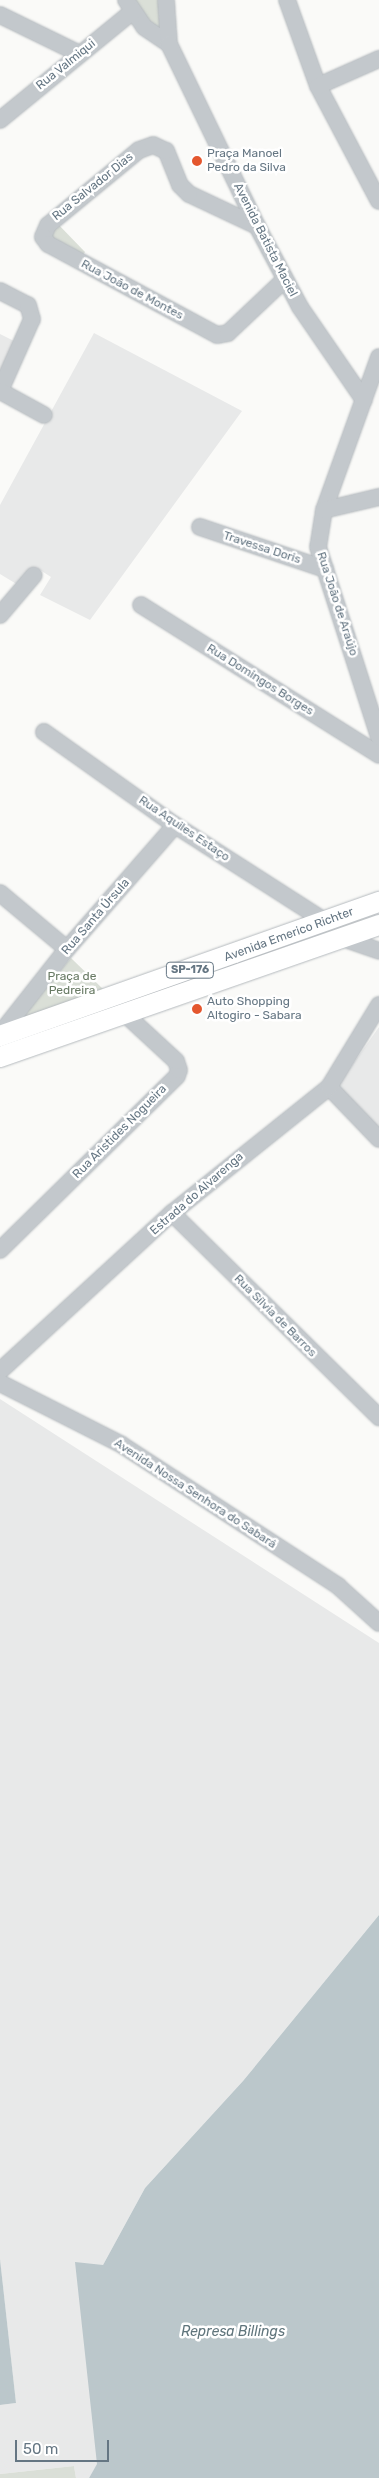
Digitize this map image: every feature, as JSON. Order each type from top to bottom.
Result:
[{"type":"main road","name":"Avenida Emerico Richter","points":[[0,1035],[379,902]]},
{"type":"main road","name":"Avenida Emerico Richter","points":[[0,1057],[379,925]]},
{"type":"street","name":"Avenida Batista Maciel","points":[[166,0],[169,44],[257,226],[284,280],[364,400]]},
{"type":"street","points":[[287,0],[318,86],[379,201]]},
{"type":"street","name":"Avenida Batista Maciel","points":[[129,6],[144,27],[169,44]]},
{"type":"street","name":"Rua Valmiqui","points":[[2,116],[80,54],[129,6]]},
{"type":"street","points":[[0,15],[80,54]]},
{"type":"street","points":[[318,86],[379,60]]},
{"type":"street","name":"Rua Salvador Dias","points":[[48,244],[43,231],[48,225],[139,150],[147,146],[160,146],[166,151],[180,185],[189,194],[257,226]]},
{"type":"street","name":"Rua João de Montes","points":[[48,244],[217,335],[228,333],[273,287],[284,280]]},
{"type":"street","points":[[0,291],[28,305],[32,319],[0,391],[44,416]]},
{"type":"street","name":"Rua João de Araújo","points":[[379,357],[324,510],[318,547],[379,737]]},
{"type":"street","points":[[324,510],[379,497]]},
{"type":"street","name":"Travessa Doris","points":[[200,527],[325,569]]},
{"type":"street","points":[[0,615],[34,575]]},
{"type":"street","name":"Rua Domingos Borges","points":[[141,605],[379,755]]},
{"type":"street","name":"Rua Aquiles Estaço","points":[[44,732],[175,825],[326,922]]},
{"type":"street","name":"Rua Santa Úrsula","points":[[0,1035],[67,949],[175,825]]},
{"type":"street","points":[[0,893],[67,949]]},
{"type":"street","points":[[342,938],[379,950]]},
{"type":"street","name":"Estrada do Alvarenga","points":[[0,1371],[172,1213],[329,1087],[379,1005]]},
{"type":"street","name":"Rua Aristides Nogueira","points":[[0,1250],[177,1076],[176,1060],[124,1013]]},
{"type":"street","points":[[329,1087],[379,1139]]},
{"type":"street","name":"Rua Sílvia de Barros","points":[[172,1213],[379,1417]]},
{"type":"street","name":"Avenida Nossa Senhora do Sabará","points":[[0,1383],[122,1445],[338,1586],[379,1622]]},
{"type":"shaded area","points":[[94,333],[242,411],[90,620],[40,595],[51,577],[37,568],[23,588],[0,574],[0,505]]},
{"type":"shaded area","points":[[0,334],[18,343],[0,382]]},
{"type":"shaded area","points":[[379,1027],[379,1132],[336,1088]]},
{"type":"shaded area","points":[[0,1399],[379,1643],[379,1915],[243,2081],[145,2188],[103,2265],[97,2465],[89,2478],[76,2478],[74,2466],[0,2474],[0,2405],[16,2403],[0,2259]]},
{"type":"green space","points":[[131,0],[160,0],[164,34],[151,29]]},
{"type":"green space","points":[[55,221],[85,252],[80,259],[52,244],[47,228]]},
{"type":"green space","name":"Praça de Pedreira","points":[[71,958],[105,991],[14,1024]]},
{"type":"green space","points":[[74,2466],[76,2478],[0,2478],[0,2474]]},
{"type":"water","name":"Represa Billings","points":[[379,1915],[379,2478],[89,2478],[97,2464],[75,2262],[103,2265],[145,2188],[243,2081]]},
{"type":"water","points":[[0,2259],[16,2403],[0,2405]]},
{"type":"place","name":"Praça Manoel Pedro da Silva","points":[[197,161]]},
{"type":"place","name":"Auto Shopping Altogiro - Sabara","points":[[197,1009]]}]
